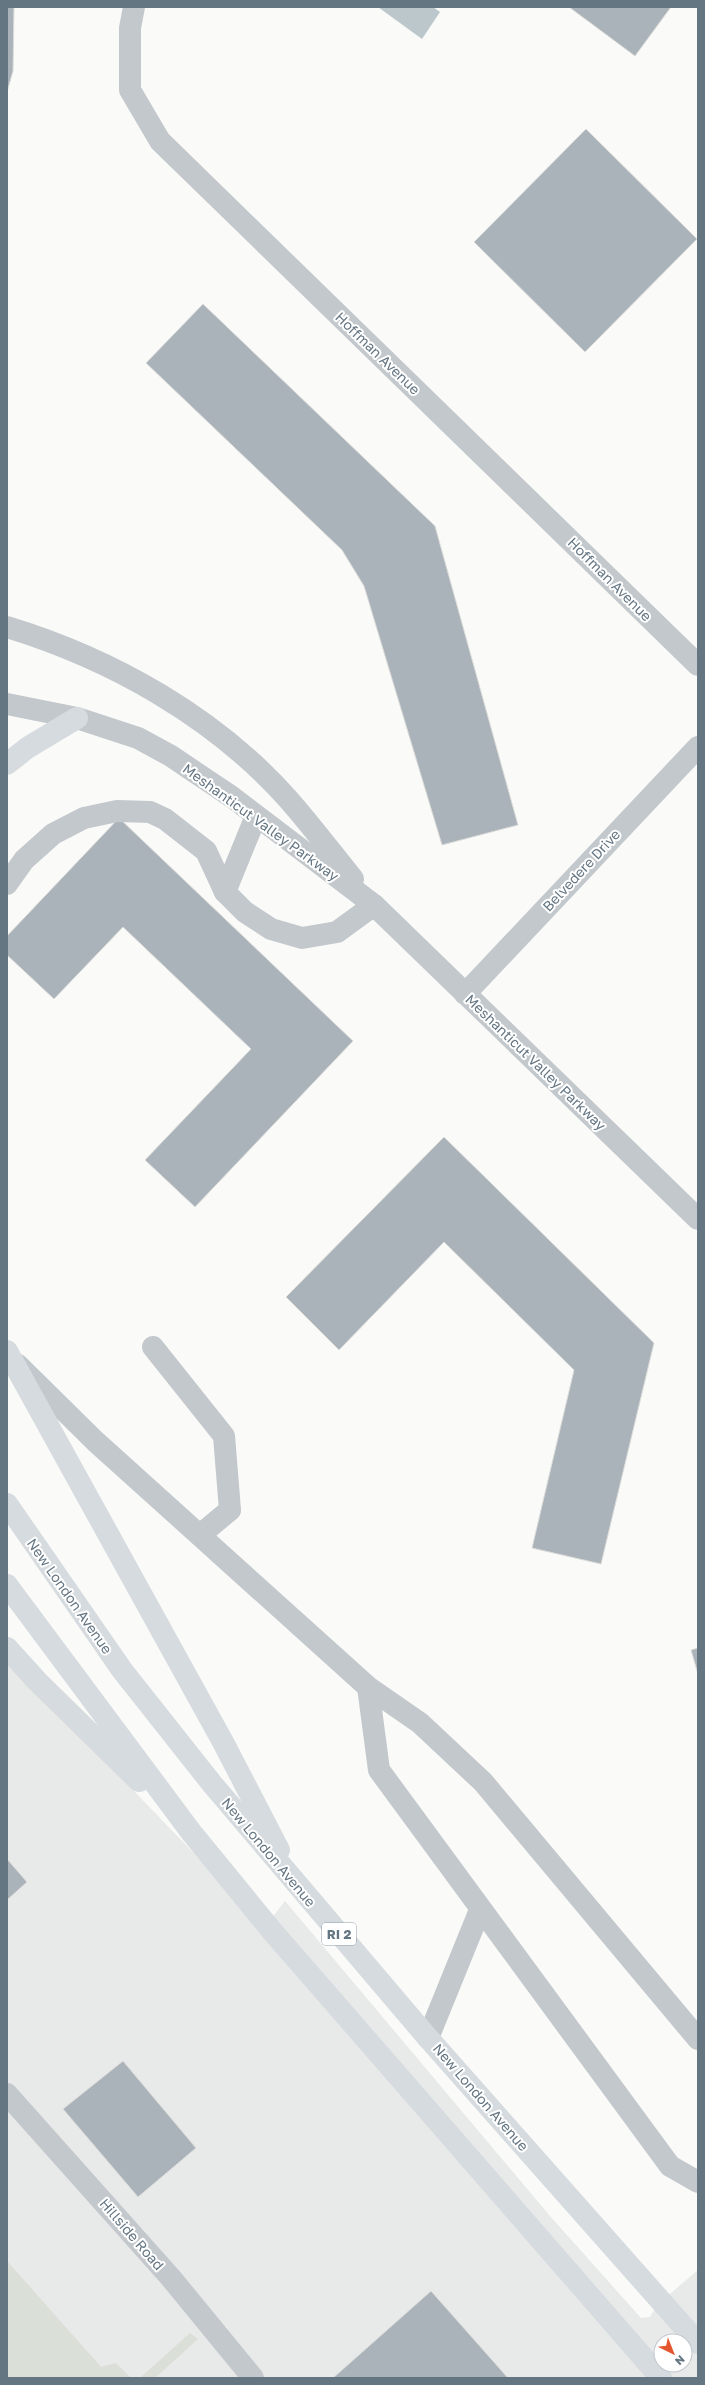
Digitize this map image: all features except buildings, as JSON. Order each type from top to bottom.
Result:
[{"type":"main road","points":[[7,764],[27,748],[77,718]]},
{"type":"main road","points":[[9,1354],[219,1735],[299,1888]]},
{"type":"main road","name":"New London Avenue","points":[[7,1504],[122,1670],[213,1785],[428,2038],[698,2343]]},
{"type":"main road","points":[[7,1585],[191,1832],[346,2018],[661,2378]]},
{"type":"main road","points":[[7,1648],[42,1686],[191,1832]]},
{"type":"street","name":"Hoffman Avenue","points":[[134,7],[130,28],[130,90],[140,110],[160,141],[698,665]]},
{"type":"street","name":"Meshanticut Valley Parkway","points":[[7,627],[74,651],[128,676],[169,700],[205,725],[263,773],[288,799],[374,905],[698,1219]]},
{"type":"street","name":"Meshanticut Valley Parkway","points":[[7,704],[77,718],[138,738],[164,752],[202,775],[374,905]]},
{"type":"street","name":"Belvedere Drive","points":[[465,994],[698,747]]},
{"type":"street","points":[[7,884],[24,860],[53,834],[84,818],[117,810],[150,812],[165,818],[206,851],[225,892],[245,912],[271,929],[302,938],[337,932],[374,905]]},
{"type":"street","points":[[225,892],[256,816]]},
{"type":"street","points":[[153,1347],[224,1436],[230,1510],[200,1535]]},
{"type":"street","points":[[9,1354],[95,1441],[368,1687],[420,1723],[483,1782],[698,2039]]},
{"type":"street","points":[[368,1687],[379,1770],[480,1910],[670,2166],[698,2182]]},
{"type":"street","points":[[428,2038],[480,1910]]},
{"type":"street","name":"Hillside Road","points":[[7,2094],[171,2278],[253,2378]]},
{"type":"shaded area","points":[[378,7],[433,7],[440,12],[422,39]]},
{"type":"shaded area","points":[[7,1659],[260,1922],[274,1923],[274,1915],[285,1901],[550,2216],[641,2318],[650,2317],[657,2305],[698,2270],[698,2378],[7,2378]]},
{"type":"shaded area","points":[[7,2261],[101,2367],[116,2363],[131,2378],[7,2378]]},
{"type":"shaded area","points":[[190,2333],[198,2339],[155,2378],[140,2378]]}]
